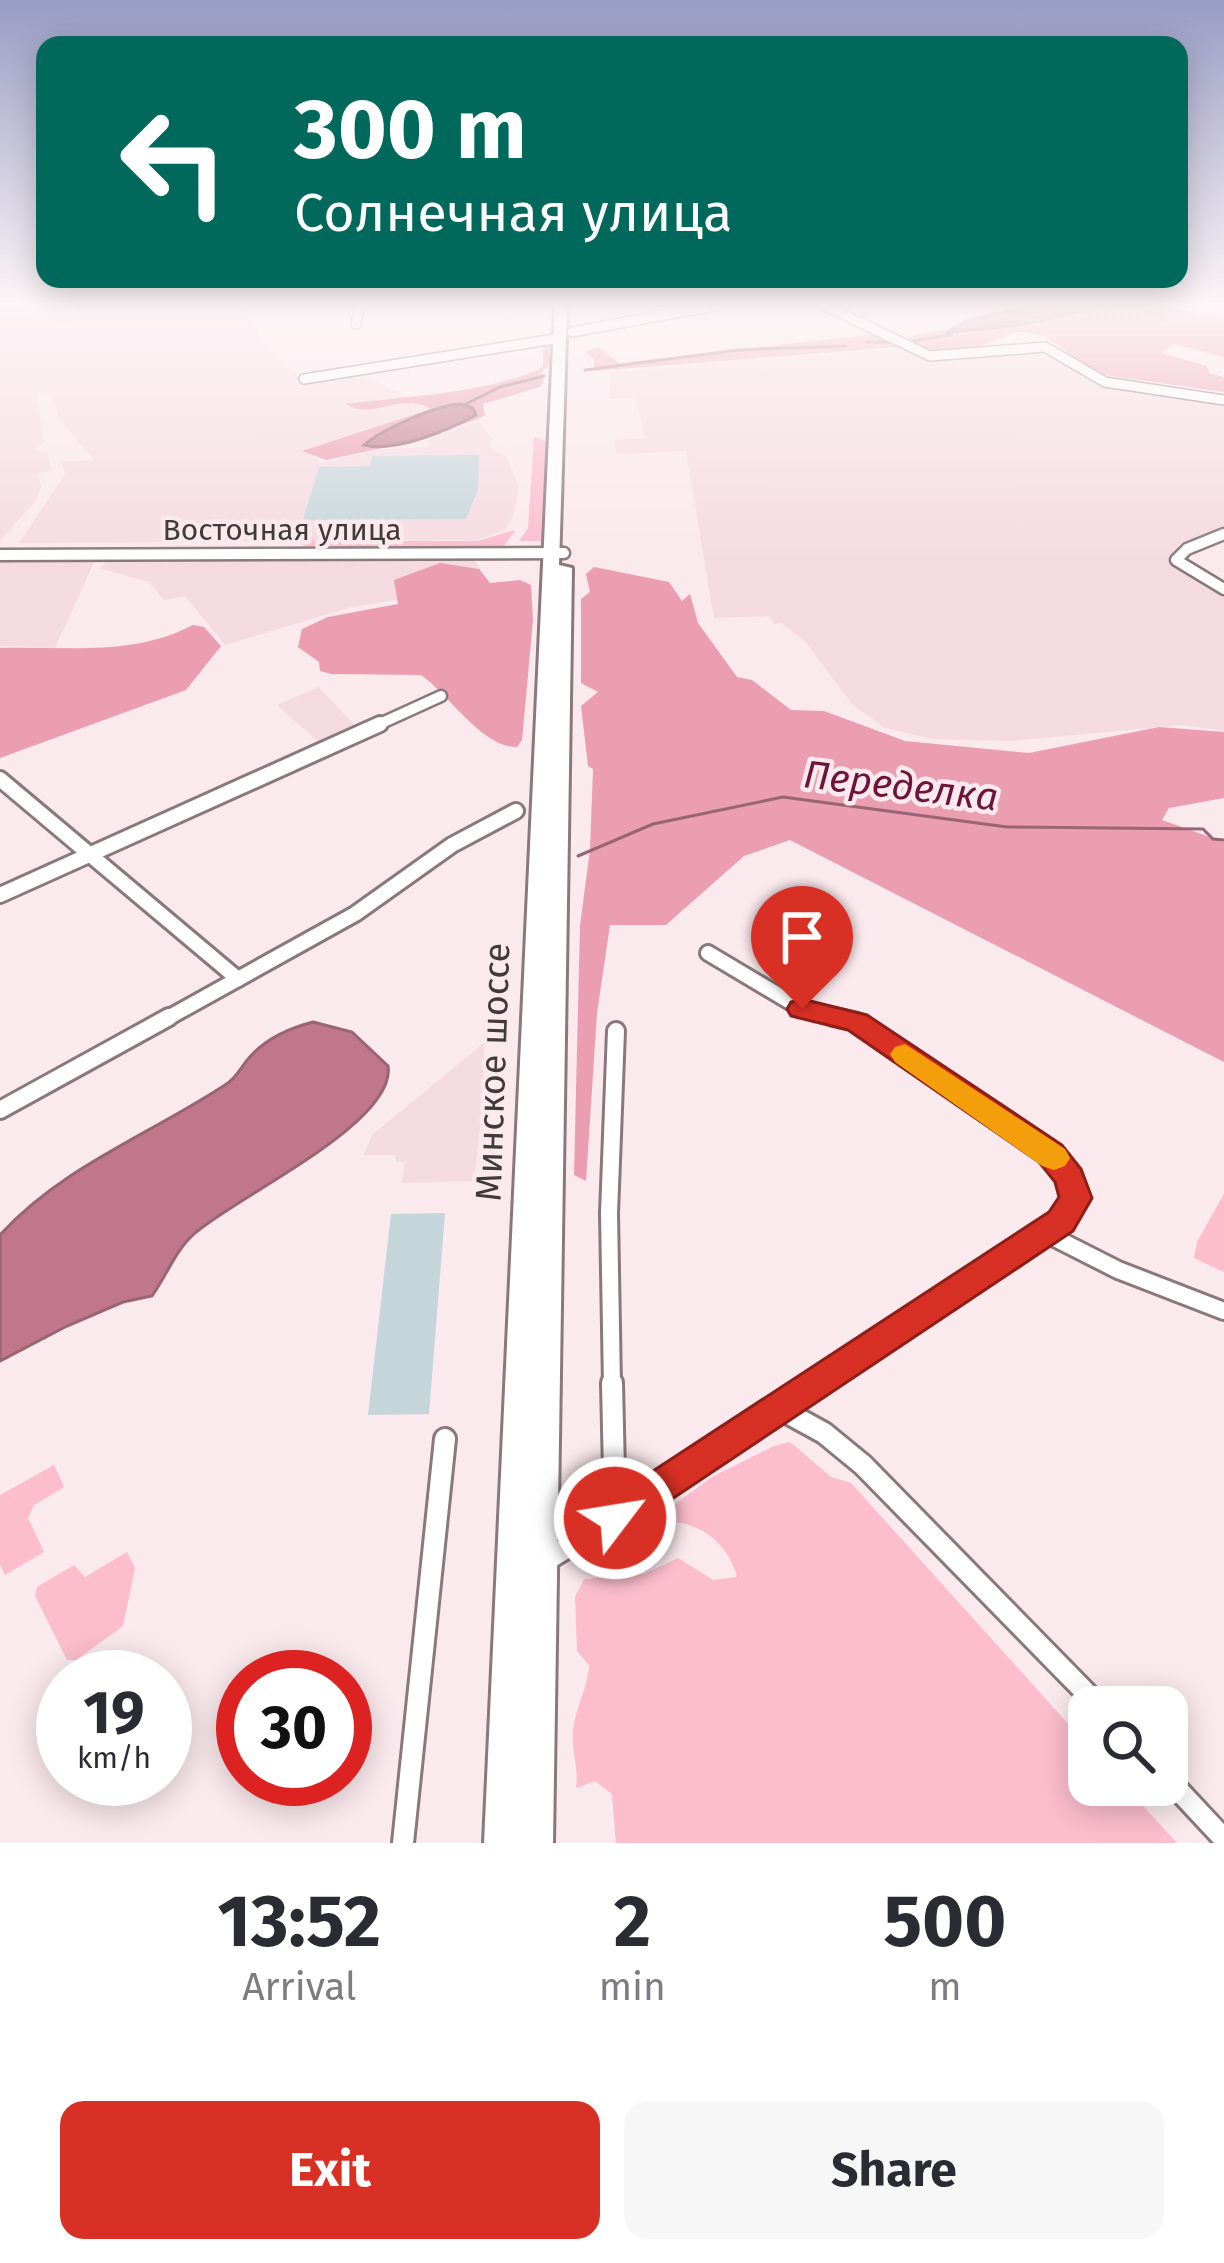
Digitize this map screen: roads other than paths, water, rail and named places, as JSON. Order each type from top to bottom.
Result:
[{"type":"highway","name":"Минское шоссе","points":[[502,1843],[564,390]]},
{"type":"highway","name":"Минское шоссе","points":[[536,1843],[557,553]]},
{"type":"street","points":[[1158,390],[1224,400]]},
{"type":"street","points":[[1224,534],[1187,549],[1176,560],[1224,589]]},
{"type":"street","name":"Восточная улица","points":[[0,555],[557,553]]},
{"type":"street","points":[[0,895],[441,696]]},
{"type":"street","points":[[0,779],[238,979]]},
{"type":"street","points":[[0,1110],[376,901],[470,833],[516,811]]},
{"type":"street","points":[[540,1564],[782,1410],[1045,1233],[1061,1222],[1075,1198],[1070,1178],[1050,1153],[857,1022],[802,1009],[708,953]]},
{"type":"street","points":[[615,1518],[609,1213],[616,1031]]},
{"type":"street","points":[[1045,1233],[1118,1270],[1224,1311]]},
{"type":"street","points":[[782,1410],[824,1433],[863,1465],[1080,1686]]},
{"type":"street","points":[[403,1843],[445,1439]]},
{"type":"street","points":[[1188,1800],[1224,1838]]},
{"type":"waterway","points":[[464,405],[494,390]]},
{"type":"waterway","name":"Переделка","points":[[578,856],[653,824],[783,797],[1007,827],[1203,829],[1213,839],[1224,840]]}]
